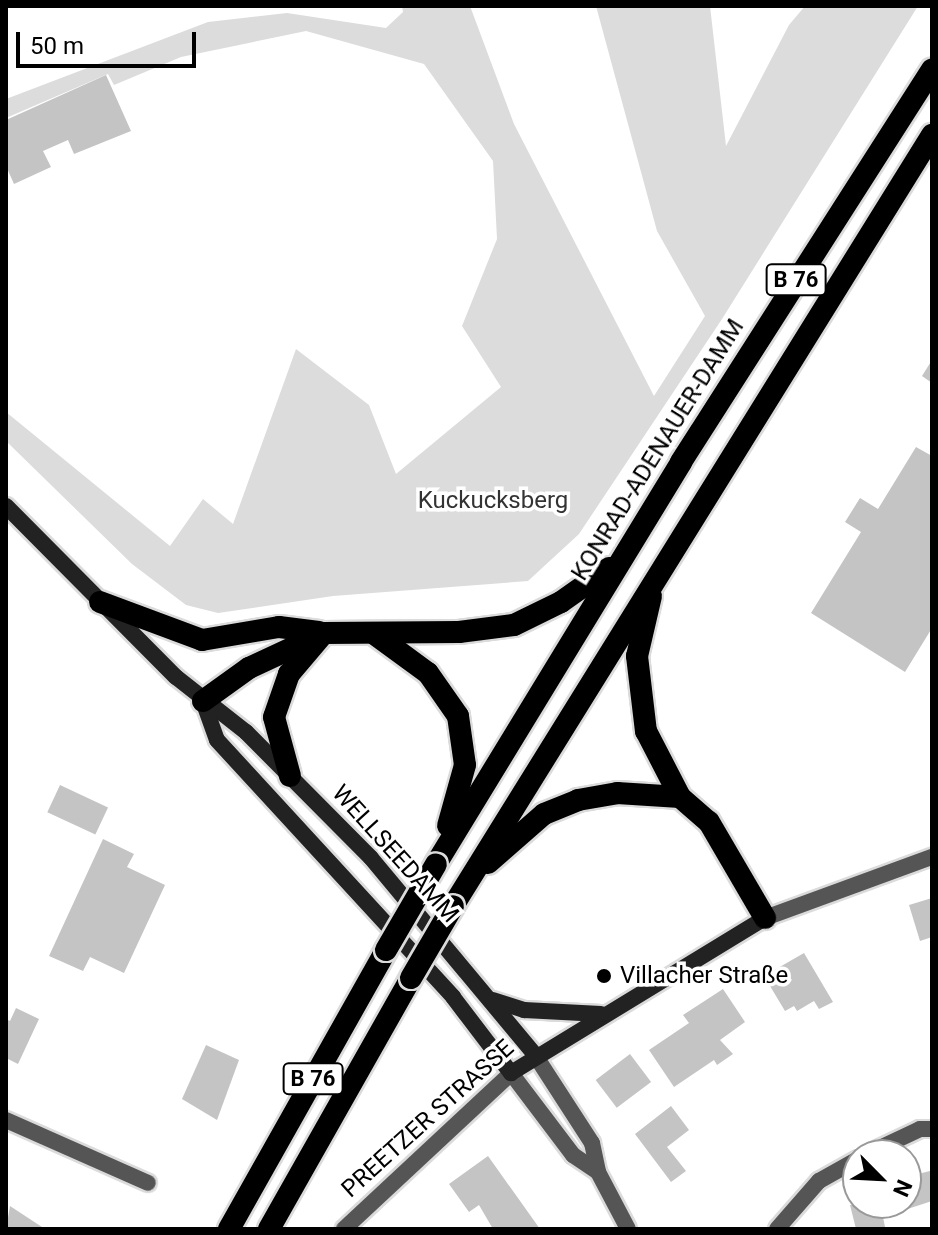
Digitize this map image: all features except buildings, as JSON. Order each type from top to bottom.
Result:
[{"type":"highway","name":"KONRAD-ADENAUER-DAMM","points":[[436,864],[619,560],[932,69]]},
{"type":"highway","name":"B 76","points":[[269,1229],[453,906],[658,571],[932,135]]},
{"type":"highway","points":[[100,602],[202,640],[279,627],[376,635],[514,625],[554,606],[619,560]]},
{"type":"highway","points":[[658,571],[640,635],[638,694],[654,752],[680,797],[709,822],[765,918]]},
{"type":"highway","points":[[203,701],[249,668],[324,633]]},
{"type":"highway","points":[[290,776],[274,717],[289,674],[324,633]]},
{"type":"highway","points":[[376,635],[428,673],[458,716],[465,765],[436,864]]},
{"type":"highway","points":[[468,882],[544,814],[578,800],[617,793],[680,797]]},
{"type":"highway","name":"B 76","points":[[229,1229],[436,864]]},
{"type":"main road","name":"WELLSEEDAMM","points":[[6,506],[203,701],[246,732],[371,858],[535,1055]]},
{"type":"main road","name":"WELLSEEDAMM","points":[[203,701],[217,740],[453,997],[511,1073]]},
{"type":"main road","name":"PREETZER STRASSE","points":[[511,1073],[601,1014],[765,918]]},
{"type":"main road","points":[[492,1000],[524,1010],[601,1014]]},
{"type":"street","name":"PREETZER STRASSE","points":[[765,918],[932,857]]},
{"type":"street","points":[[535,1055],[592,1143],[598,1172],[628,1229]]},
{"type":"street","points":[[511,1073],[573,1155],[598,1172]]},
{"type":"street","name":"PREETZER STRASSE","points":[[344,1229],[511,1073]]},
{"type":"street","points":[[6,1120],[148,1183]]},
{"type":"street","points":[[899,1139],[920,1129],[932,1129]]},
{"type":"street","points":[[777,1229],[819,1181],[842,1168]]},
{"type":"green space","name":"Kuckucksberg","points":[[402,6],[470,6],[514,124],[654,396],[705,316],[657,231],[596,6],[710,6],[726,146],[789,25],[805,6],[918,6],[722,319],[579,534],[528,581],[333,596],[218,613],[186,605],[132,564],[6,441],[6,412],[170,546],[203,499],[233,524],[296,349],[369,405],[396,474],[501,387],[462,326],[497,239],[493,161],[424,64],[306,31],[181,57],[114,85],[108,74],[6,118],[6,99],[208,22],[287,13],[386,28],[403,12]]},
{"type":"place","name":"Villacher Straße","points":[[604,976]]}]
